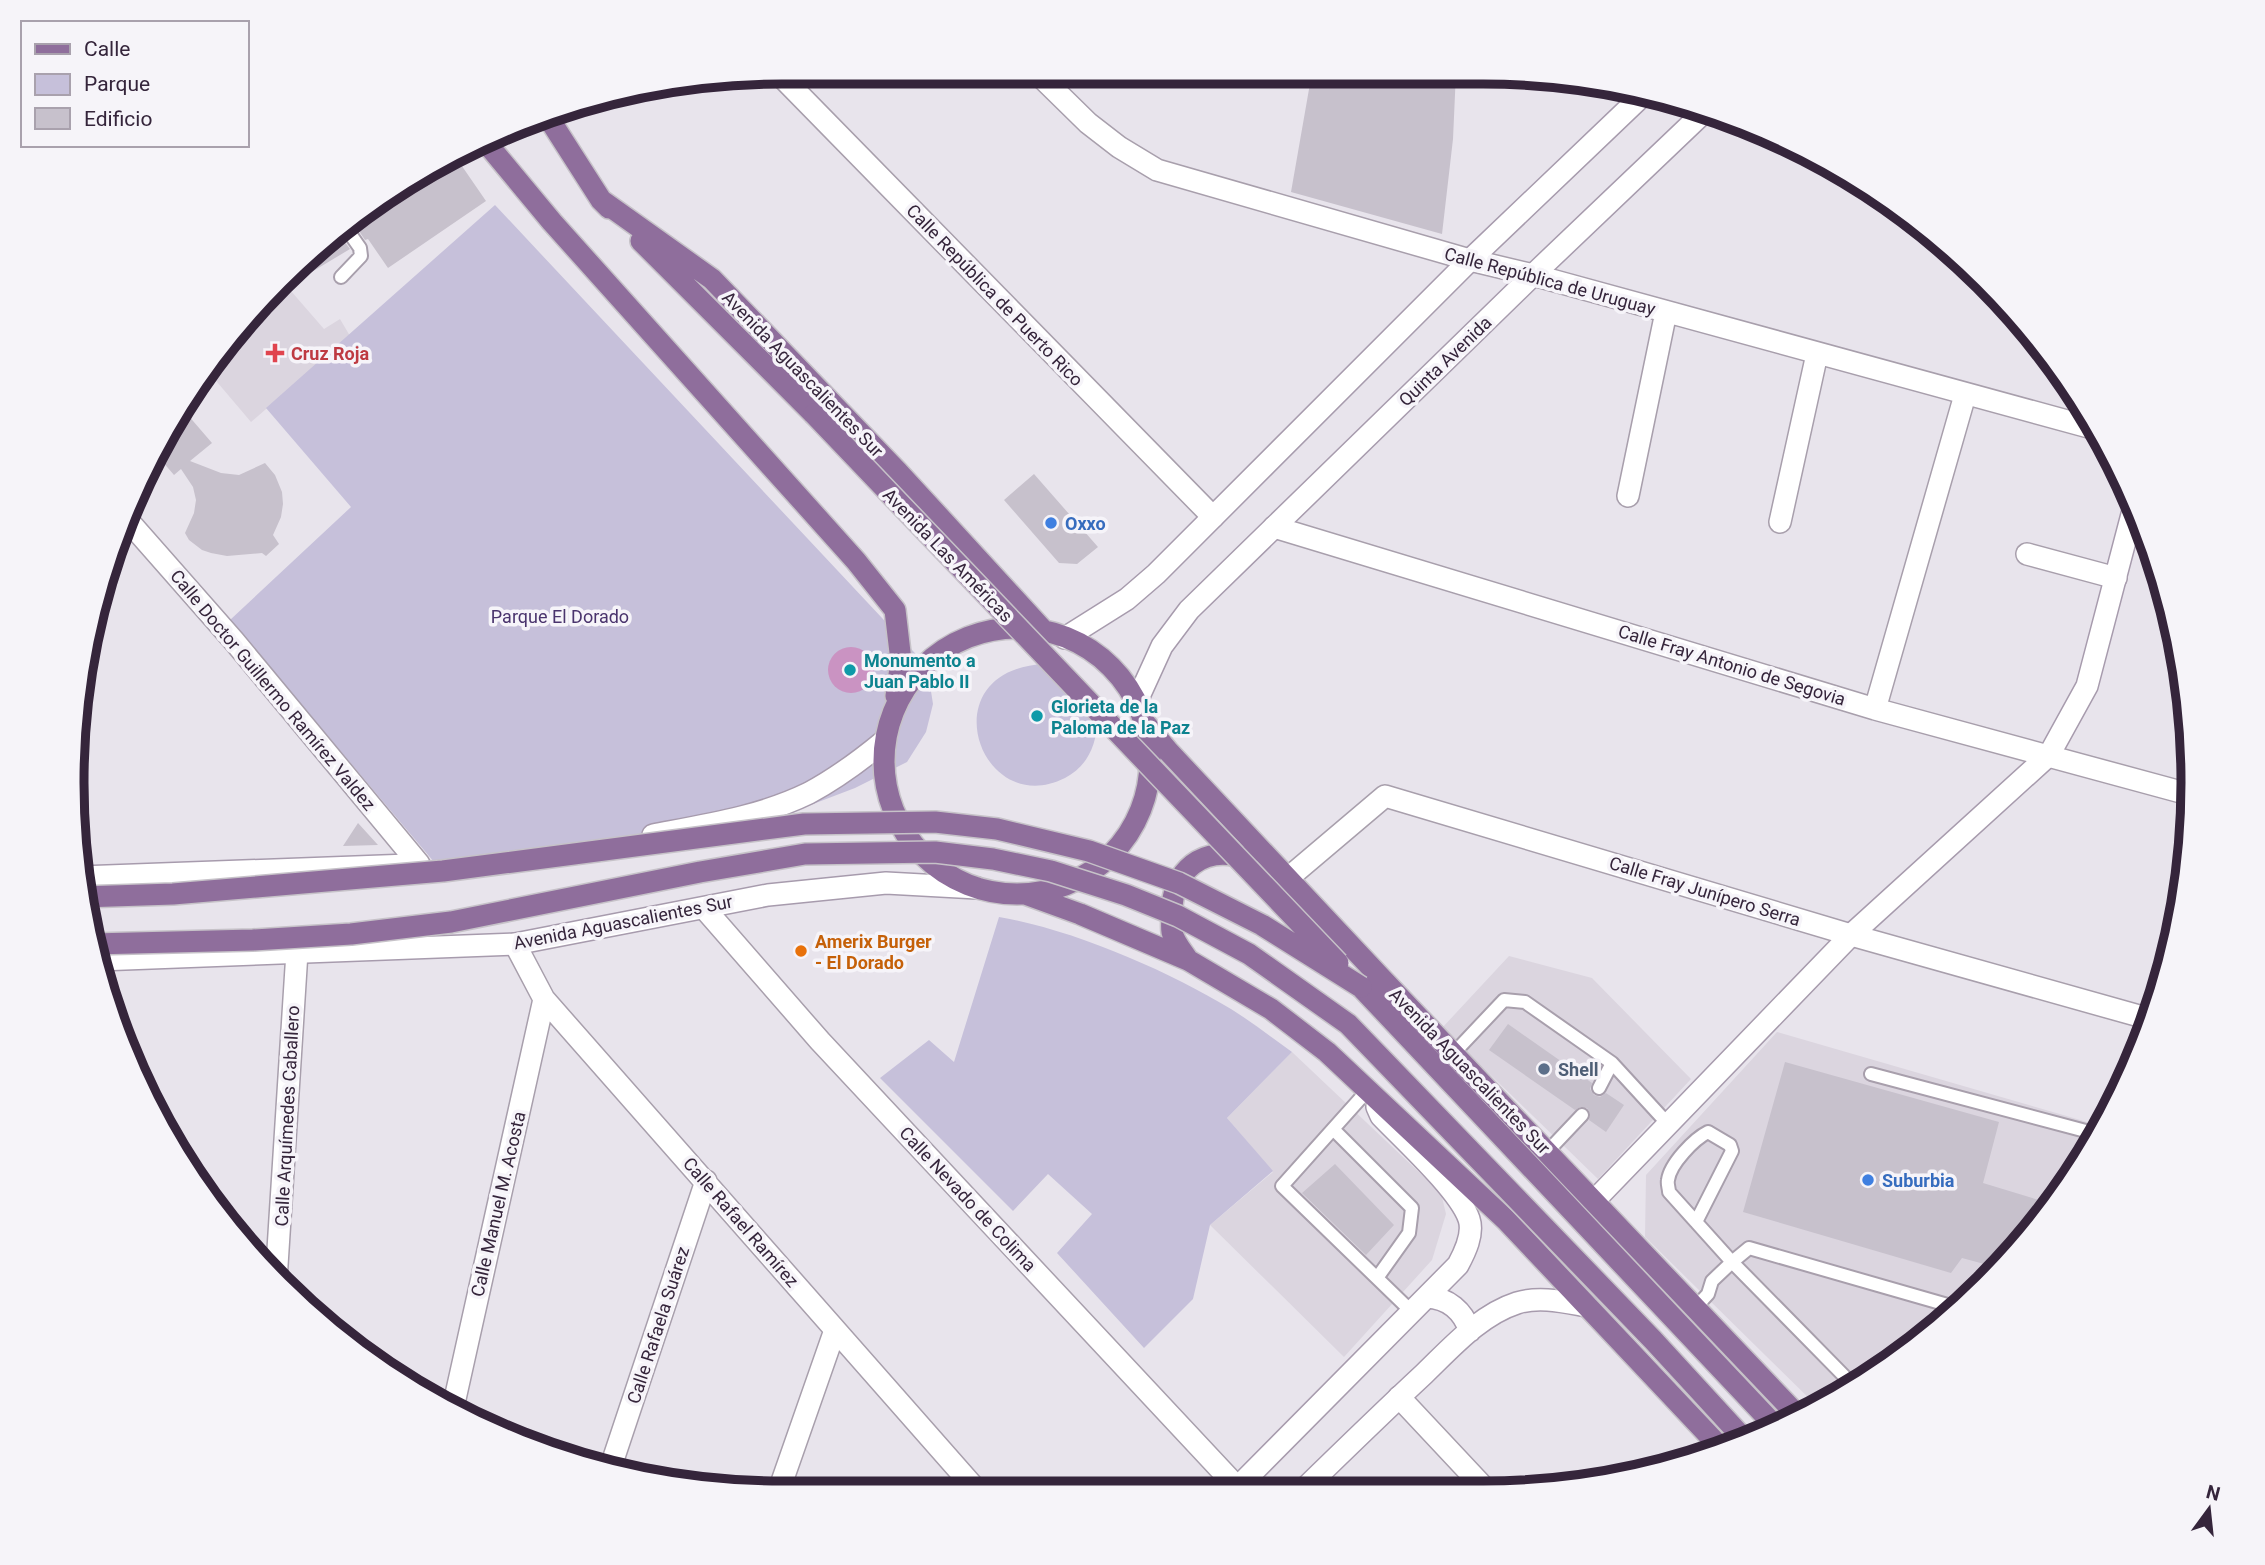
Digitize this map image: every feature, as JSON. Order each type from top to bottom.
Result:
[{"type":"main road","name":"Avenida Las Américas","points":[[551,124],[601,200],[814,414],[1361,987]]},
{"type":"main road","name":"Avenida Aguascalientes Sur","points":[[491,148],[552,222],[856,561],[895,610],[901,661],[895,705],[884,741],[884,779],[895,815],[915,847],[943,872],[978,888],[1025,894],[1055,888],[1082,877],[1107,859],[1127,836],[1141,810],[1149,781],[1150,751],[1140,712]]},
{"type":"main road","name":"Avenida Aguascalientes Sur","points":[[601,200],[712,279],[898,472],[1044,631]]},
{"type":"main road","name":"Avenida Aguascalientes Sur","points":[[895,705],[914,675],[941,651],[973,635],[1009,629],[1044,631],[1087,649],[1107,664],[1123,682],[1167,751],[1791,1409]]},
{"type":"main road","name":"Avenida Aguascalientes Sur","points":[[94,897],[173,894],[443,871],[804,824],[935,822],[998,829],[1089,851],[1179,883],[1262,925],[1361,987],[1769,1419]]},
{"type":"main road","name":"Avenida Aguascalientes Sur","points":[[103,944],[253,940],[351,934],[451,922],[805,853],[935,852],[993,859],[1051,871],[1126,895],[1178,916],[1248,954],[1348,1024],[1653,1340],[1738,1432]]},
{"type":"main road","points":[[1188,960],[1172,932],[1171,903],[1174,889],[1183,873],[1197,861],[1209,856],[1238,856],[1287,878]]},
{"type":"main road","points":[[1025,894],[1080,914],[1188,960],[1271,1009],[1327,1052],[1506,1220],[1713,1442]]},
{"type":"street","name":"Calle República de Puerto Rico","points":[[789,84],[1213,517]]},
{"type":"street","name":"Calle República de Uruguay","points":[[1048,84],[1088,123],[1119,147],[1157,170],[1470,260],[2083,426]]},
{"type":"street","points":[[1065,638],[1127,599],[1156,574],[1470,260],[1636,101]]},
{"type":"street","name":"Quinta Avenida","points":[[1140,712],[1162,646],[1189,610],[1698,118]]},
{"type":"street","points":[[1628,496],[1666,312]]},
{"type":"street","points":[[1780,522],[1817,354]]},
{"type":"street","points":[[1875,709],[1965,395]]},
{"type":"street","points":[[1594,1200],[1851,935],[2049,755],[2087,686],[2130,521]]},
{"type":"street","name":"Calle Doctor Guillermo Ramírez Valdez","points":[[133,526],[234,641],[419,864]]},
{"type":"street","name":"Calle Fray Antonio de Segovia","points":[[1274,527],[1875,709],[2181,791]]},
{"type":"street","points":[[2027,554],[2116,578]]},
{"type":"street","points":[[90,877],[419,864],[648,836],[738,819],[808,793],[884,741]]},
{"type":"street","name":"Calle Fray Junípero Serra","points":[[1287,878],[1385,796],[1851,935],[2141,1016]]},
{"type":"street","name":"Avenida Aguascalientes Sur","points":[[107,960],[515,944],[768,895],[886,883],[978,888]]},
{"type":"street","name":"Calle Nevado de Colima","points":[[704,908],[820,1041],[1226,1481]]},
{"type":"street","name":"Calle Rafael Ramírez","points":[[515,944],[544,999],[835,1329],[957,1481]]},
{"type":"street","name":"Calle Arquímedes Caballero","points":[[277,1264],[297,952]]},
{"type":"street","name":"Calle Manuel M. Acosta","points":[[455,1399],[544,999]]},
{"type":"street","points":[[1243,1481],[1458,1265],[1468,1245],[1470,1221],[1455,1195],[1381,1116],[1370,1093]]},
{"type":"street","name":"Calle Rafaela Suárez","points":[[613,1460],[706,1181]]},
{"type":"street","points":[[1420,1304],[1440,1298],[1466,1319],[1470,1331]]},
{"type":"street","points":[[1312,1481],[1399,1397],[1489,1316],[1518,1303],[1543,1300],[1587,1306]]},
{"type":"street","points":[[782,1481],[835,1329]]},
{"type":"street","points":[[1399,1397],[1478,1481]]},
{"type":"lane","points":[[341,277],[361,256],[360,247],[350,234]]},
{"type":"lane","points":[[1453,1054],[1504,1000],[1525,1002],[1612,1063],[1667,1123]]},
{"type":"lane","points":[[1599,1088],[1612,1063]]},
{"type":"lane","points":[[1871,1073],[2087,1131]]},
{"type":"lane","points":[[1370,1093],[1333,1129],[1282,1186],[1377,1278],[1420,1304]]},
{"type":"lane","points":[[1547,1152],[1582,1115]]},
{"type":"lane","points":[[1333,1129],[1412,1208],[1409,1233],[1377,1278]]},
{"type":"lane","points":[[1696,1222],[1731,1151],[1730,1145],[1708,1132],[1696,1137],[1684,1151],[1668,1179],[1669,1192],[1731,1262],[1846,1378]]},
{"type":"lane","points":[[1695,1308],[1708,1294],[1712,1281],[1749,1248],[1946,1305]]},
{"type":"shaded area","name":"Cruz Roja","points":[[289,289],[324,329],[340,319],[350,336],[251,422],[213,378],[257,322]]},
{"type":"shaded area","points":[[851,647],[867,654],[874,670],[867,686],[851,693],[835,686],[828,670],[835,654]]},
{"type":"shaded area","points":[[1509,956],[1592,978],[1691,1079],[1598,1179],[1442,1028]]},
{"type":"shaded area","points":[[1777,1032],[2092,1123],[2037,1208],[1976,1276],[1908,1337],[1871,1363],[1810,1399],[1645,1237],[1646,1175]]},
{"type":"shaded area","points":[[1292,1052],[1441,1193],[1446,1214],[1432,1260],[1344,1357],[1210,1225],[1273,1172],[1227,1118]]},
{"type":"green space","name":"Parque El Dorado","points":[[495,205],[927,666],[933,704],[926,732],[907,762],[855,788],[758,825],[434,862],[230,620],[351,507],[266,408]]},
{"type":"green space","name":"Glorieta de la Paloma de la Paz","points":[[1045,664],[1098,720],[1093,746],[1080,767],[1065,778],[1035,786],[1009,779],[990,762],[979,739],[977,714],[987,690],[1009,672]]},
{"type":"green space","points":[[999,917],[1058,931],[1149,966],[1231,1009],[1292,1052],[1227,1118],[1273,1171],[1210,1225],[1193,1299],[1144,1348],[1057,1253],[1092,1214],[1048,1174],[1013,1211],[880,1078],[929,1040],[954,1062]]},
{"type":"building","points":[[1310,84],[1455,84],[1453,139],[1442,234],[1291,192]]},
{"type":"building","points":[[460,163],[486,201],[388,268],[368,239],[365,240],[357,228],[394,202]]},
{"type":"building","points":[[343,240],[350,249],[305,276],[322,257]]},
{"type":"building","points":[[189,416],[212,443],[190,461],[221,473],[239,475],[265,463],[275,475],[282,492],[283,504],[273,535],[279,544],[266,556],[262,553],[227,556],[202,550],[189,540],[185,533],[194,513],[196,500],[193,487],[181,469],[174,475],[163,462]]},
{"type":"building","name":"Oxxo","points":[[1034,474],[1098,547],[1077,564],[1059,563],[1004,500]]},
{"type":"building","points":[[358,823],[378,845],[343,846]]},
{"type":"building","name":"Shell","points":[[1508,1024],[1592,1083],[1590,1089],[1594,1095],[1600,1097],[1606,1093],[1624,1105],[1606,1132],[1589,1120],[1590,1113],[1587,1108],[1580,1107],[1575,1110],[1489,1050]]},
{"type":"building","name":"Suburbia","points":[[1785,1062],[1999,1122],[1983,1183],[2042,1201],[1987,1265],[1962,1258],[1951,1273],[1743,1212]]},
{"type":"building","points":[[1335,1164],[1394,1225],[1366,1255],[1302,1193]]},
{"type":"place","name":"Cruz Roja","points":[[275,353]]},
{"type":"place","name":"Oxxo","points":[[1051,523]]},
{"type":"place","name":"Monumento a Juan Pablo II","points":[[850,670]]},
{"type":"place","name":"Glorieta de la Paloma de la Paz","points":[[1037,716]]},
{"type":"place","name":"Amerix Burger - El Dorado","points":[[801,951]]},
{"type":"place","name":"Shell","points":[[1544,1069]]},
{"type":"place","name":"Suburbia","points":[[1868,1180]]}]
